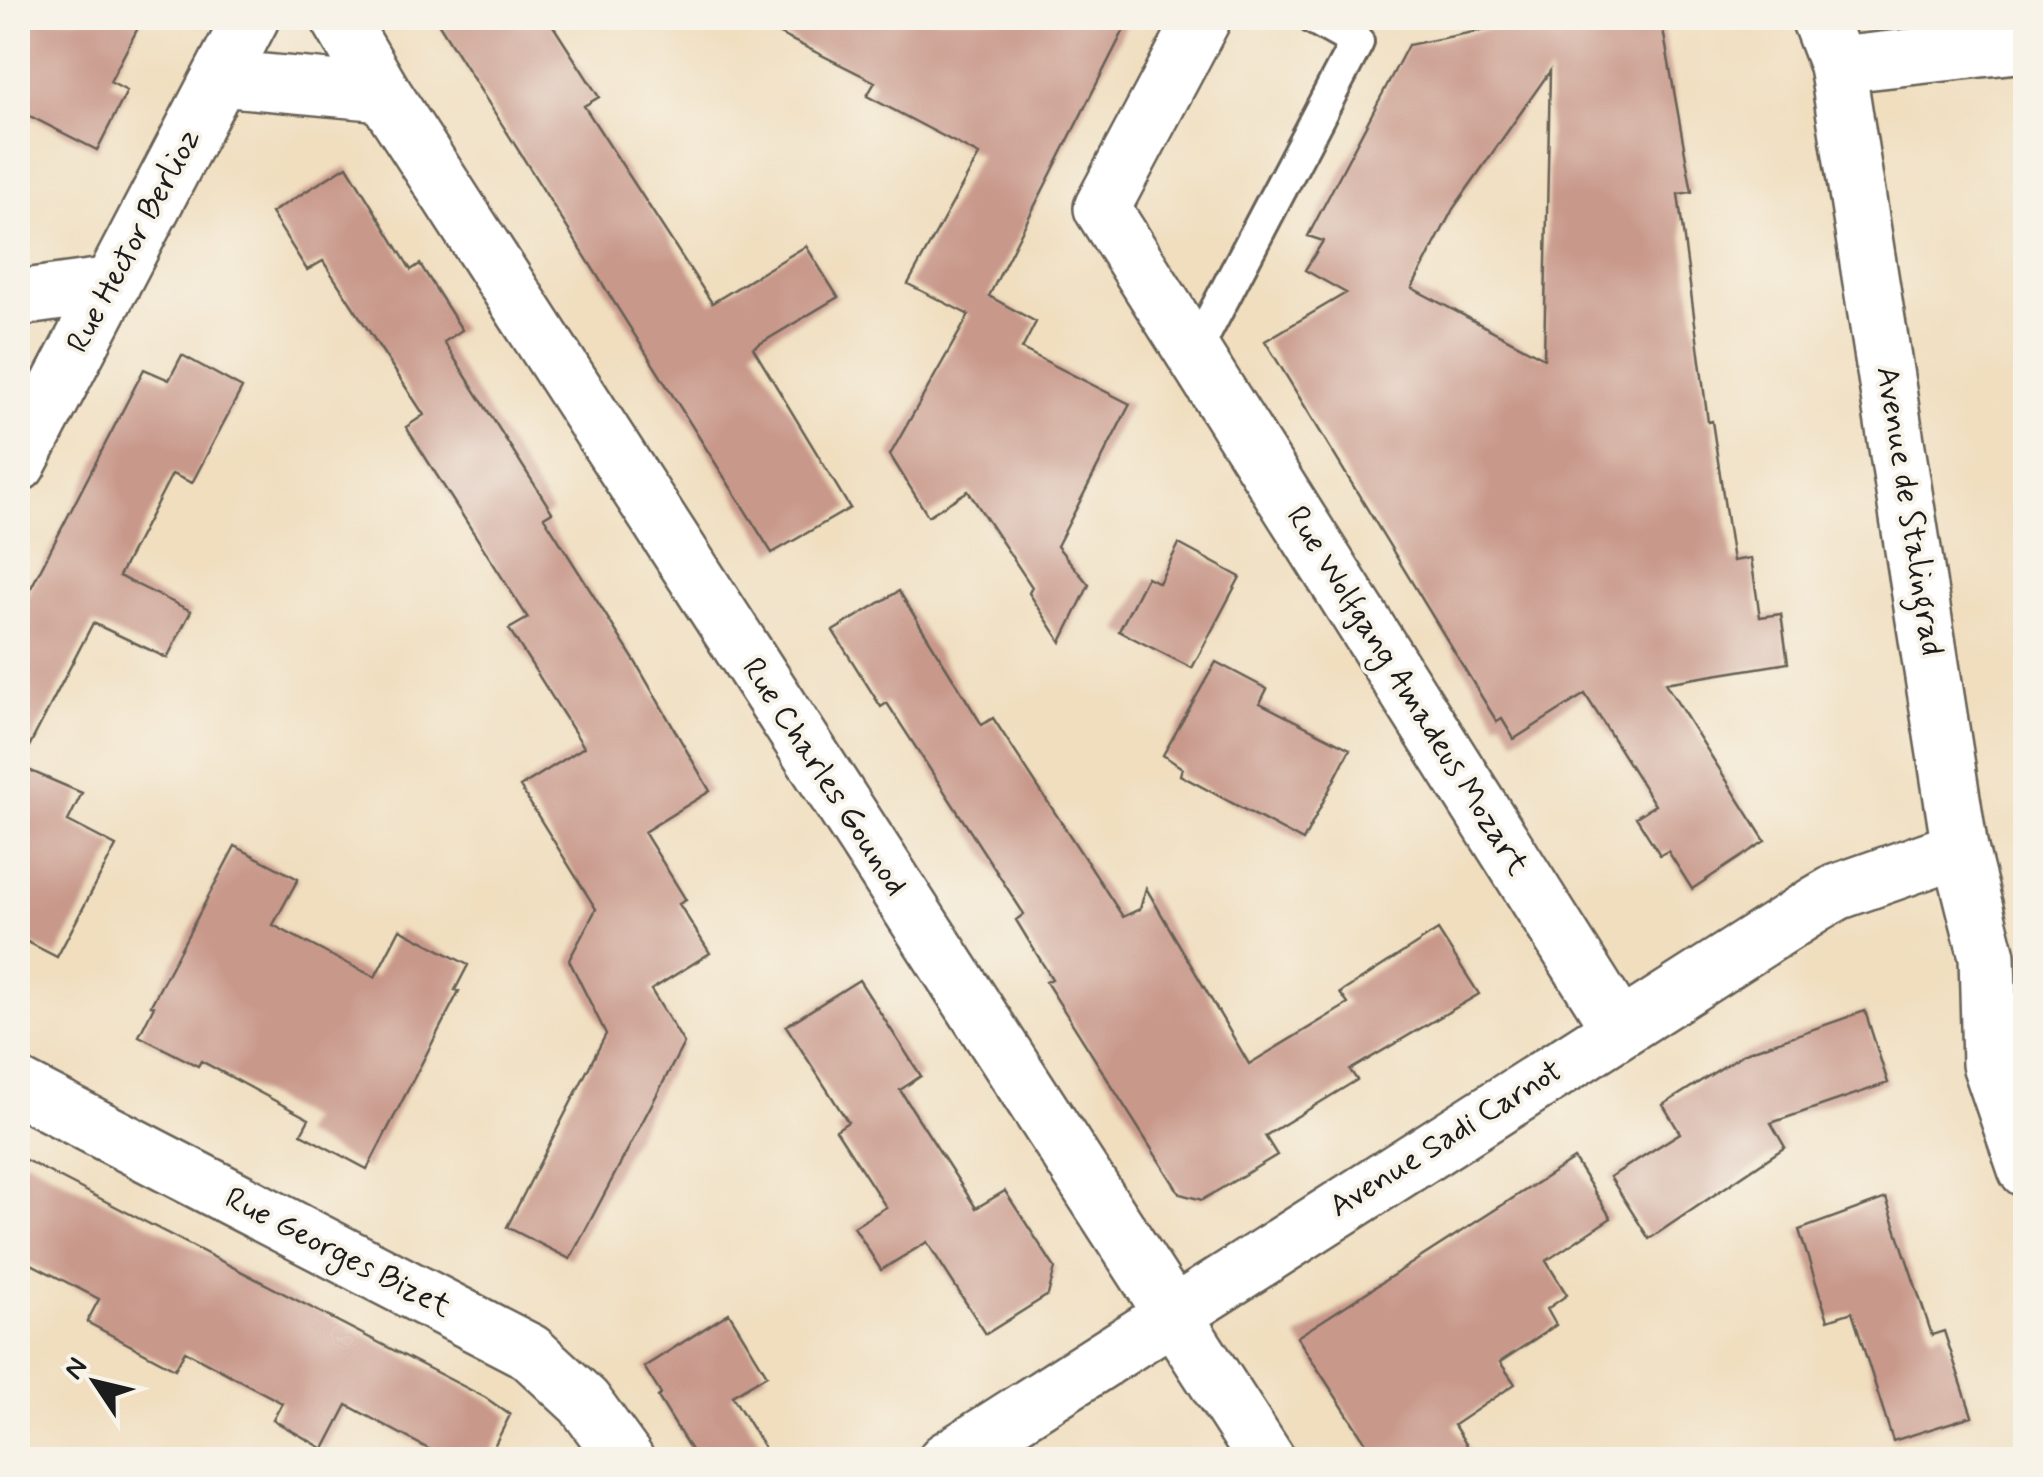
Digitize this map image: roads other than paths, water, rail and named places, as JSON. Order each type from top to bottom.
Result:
[{"type":"street","name":"Rue Hector Berlioz","points":[[18,464],[251,18]]},
{"type":"street","name":"Rue Charles Gounod","points":[[339,18],[1170,1314],[1268,1460]]},
{"type":"street","name":"Rue Wolfgang Amadeus Mozart","points":[[1203,18],[1102,208],[1620,1029]]},
{"type":"street","points":[[1835,33],[2026,44]]},
{"type":"street","name":"Avenue de Stalingrad","points":[[1835,33],[1960,849],[1987,956],[1990,1064],[2026,1169]]},
{"type":"street","points":[[220,78],[384,93]]},
{"type":"street","points":[[18,298],[112,285]]},
{"type":"street","name":"Avenue Sadi Carnot","points":[[946,1460],[1837,892],[1960,849]]},
{"type":"street","name":"Avenue de Stalingrad","points":[[1987,956],[2026,1005]]},
{"type":"street","name":"Rue Georges Bizet","points":[[18,1087],[530,1352],[584,1402],[626,1460]]},
{"type":"lane","points":[[1194,354],[1358,42],[1314,18]]},
{"type":"lane","points":[[2024,18],[2026,27]]}]
